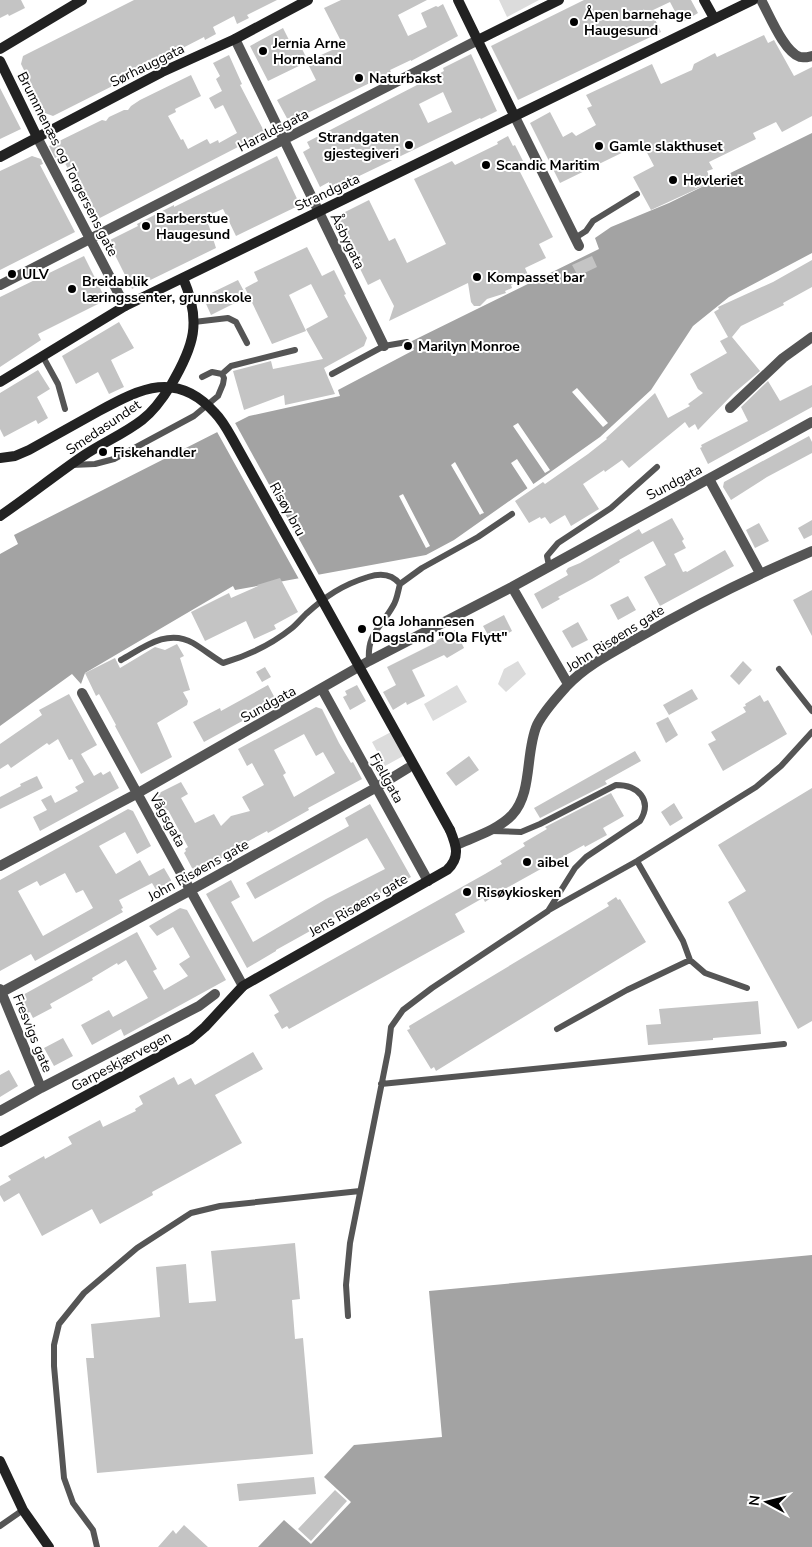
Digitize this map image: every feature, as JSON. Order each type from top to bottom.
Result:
[{"type":"street","points":[[0,49],[82,0]]},
{"type":"street","name":"Sørhauggata","points":[[0,157],[162,72],[235,39],[308,0]]},
{"type":"street","points":[[458,0],[577,242]]},
{"type":"street","name":"Haraldsgata","points":[[0,285],[559,0]]},
{"type":"street","points":[[704,0],[714,18]]},
{"type":"street","name":"Strandgata","points":[[0,382],[125,306],[753,0]]},
{"type":"street","points":[[761,0],[790,51],[800,57],[812,56]]},
{"type":"street","name":"Åsbygata","points":[[235,39],[384,346]]},
{"type":"street","name":"Brummenæs og Torgersens gate","points":[[0,61],[125,306]]},
{"type":"street","name":"Smedasundet","points":[[3,514],[100,445],[141,421],[155,409],[185,360],[190,348],[194,322],[188,290],[182,278]]},
{"type":"street","points":[[730,408],[783,358],[812,337]]},
{"type":"street","name":"Risøy bru","points":[[0,458],[15,456],[29,450],[132,394],[151,387],[170,386],[178,388],[195,395],[206,403],[232,438],[450,830],[456,845]]},
{"type":"street","name":"Sundgata","points":[[0,866],[138,793],[369,661],[512,586],[812,422]]},
{"type":"street","points":[[709,479],[760,573]]},
{"type":"street","name":"John Risøens gate","points":[[456,845],[489,831],[511,817],[521,804],[532,742],[538,724],[568,684],[580,674],[622,647],[705,600],[812,550]]},
{"type":"street","points":[[512,586],[568,684]]},
{"type":"street","name":"Fjellgata","points":[[322,689],[428,881]]},
{"type":"street","name":"Vågsgata","points":[[82,693],[243,986]]},
{"type":"street","name":"John Risøens gate","points":[[1,991],[191,890],[408,768]]},
{"type":"street","name":"Jens Risøens gate","points":[[243,986],[451,866],[456,858],[456,845]]},
{"type":"street","name":"Garpeskjærvegen","points":[[0,1142],[191,1039],[204,1028],[243,986]]},
{"type":"street","name":"Fresvigs gate","points":[[1,991],[41,1088]]},
{"type":"street","points":[[0,1111],[199,1006],[214,994]]},
{"type":"street","points":[[0,1461],[23,1510],[49,1547]]},
{"type":"lane","points":[[577,242],[593,221],[637,194]]},
{"type":"lane","points":[[194,322],[228,318],[236,322],[247,343]]},
{"type":"lane","points":[[332,374],[384,346],[407,342]]},
{"type":"lane","points":[[202,377],[212,372],[222,374],[232,366],[296,350]]},
{"type":"lane","points":[[42,355],[58,384],[65,409]]},
{"type":"lane","points":[[71,465],[95,464],[114,459],[194,416],[218,396],[223,384],[224,378],[222,374]]},
{"type":"lane","name":"Sundgata","points":[[549,566],[547,556],[558,543],[611,508],[657,467]]},
{"type":"lane","points":[[369,661],[368,647],[372,637],[394,604],[400,584],[422,568],[478,537],[512,514]]},
{"type":"lane","points":[[121,660],[157,640],[177,636],[193,643],[223,663],[240,658],[292,628],[304,615],[348,583],[377,574],[389,576],[400,584]]},
{"type":"lane","points":[[778,670],[812,710]]},
{"type":"lane","points":[[348,1316],[346,1285],[349,1252],[391,1027],[403,1010],[432,988],[548,911],[637,861],[756,787],[781,766],[811,735]]},
{"type":"lane","points":[[489,831],[521,832],[616,784],[635,788],[640,794],[645,802],[645,814],[640,821],[586,857],[575,868],[548,911]]},
{"type":"lane","points":[[637,861],[683,941],[690,960],[705,972],[747,988]]},
{"type":"lane","points":[[557,1029],[627,990],[690,960]]},
{"type":"lane","points":[[381,1084],[784,1044]]},
{"type":"lane","points":[[97,1547],[93,1530],[73,1502],[64,1478],[54,1366],[54,1345],[59,1324],[84,1292],[137,1248],[192,1213],[220,1206],[360,1191]]},
{"type":"lane","points":[[0,1526],[23,1510]]},
{"type":"shaded area","points":[[499,0],[539,0],[507,17]]},
{"type":"shaded area","points":[[812,133],[812,253],[729,297],[693,326],[651,390],[600,437],[454,540],[426,555],[235,590],[233,586],[85,673],[81,684],[72,674],[0,726],[0,554],[18,544],[14,535],[249,416],[340,396],[338,390],[414,350],[410,342],[599,249],[595,238],[611,227],[669,203]]},
{"type":"shaded area","points":[[518,661],[526,674],[506,692],[498,684],[504,669]]},
{"type":"shaded area","points":[[457,685],[467,702],[433,721],[424,704]]},
{"type":"shaded area","points":[[393,731],[405,755],[385,766],[372,742]]},
{"type":"shaded area","points":[[812,1255],[812,1547],[258,1547],[284,1520],[311,1544],[351,1502],[324,1477],[354,1445],[442,1437],[429,1291]]},
{"type":"pier","points":[[577,388],[608,423],[603,427],[572,392]]},
{"type":"pier","points":[[234,421],[320,577],[300,581],[216,430]]},
{"type":"pier","points":[[518,423],[550,470],[545,473],[513,426]]},
{"type":"pier","points":[[517,459],[534,485],[528,489],[511,463]]},
{"type":"pier","points":[[455,462],[484,513],[480,515],[451,465]]},
{"type":"pier","points":[[403,494],[430,546],[426,548],[399,496]]},
{"type":"building","points":[[0,0],[21,0],[25,8],[0,18]]},
{"type":"building","points":[[134,0],[277,0],[247,15],[249,18],[237,24],[234,16],[213,27],[216,34],[205,40],[204,37],[169,55],[170,57],[53,116],[45,113],[21,64],[23,56]]},
{"type":"building","points":[[341,0],[427,0],[398,15],[408,36],[427,27],[421,13],[443,4],[458,36],[390,70],[391,72],[374,81],[289,122],[277,100],[316,80],[307,62],[268,81],[250,46],[283,28],[292,46],[299,43],[308,61],[343,45],[324,8]]},
{"type":"building","points":[[584,0],[691,0],[698,13],[681,23],[670,2],[651,11],[661,32],[518,100],[491,46]]},
{"type":"building","points":[[764,35],[768,43],[774,40],[794,76],[812,67],[812,116],[782,132],[776,122],[753,133],[756,139],[709,162],[713,169],[707,171],[712,182],[651,210],[633,177],[654,166],[642,143],[560,183],[530,123],[550,112],[563,137],[572,132],[576,136],[596,125],[587,108],[592,106],[586,95],[652,64],[661,84],[692,70],[694,64],[715,53],[717,57]]},
{"type":"building","points":[[471,54],[497,111],[330,190],[329,182],[320,187],[303,152],[310,148],[307,142],[444,71],[443,68]],"holes":[[[443,92],[452,112],[428,123],[419,104]]]},
{"type":"building","points":[[229,55],[242,84],[240,85],[265,133],[94,221],[61,155],[55,158],[49,146],[102,120],[106,121],[109,117],[128,110],[140,100],[191,75],[201,96],[175,109],[176,112],[168,116],[188,149],[207,139],[210,144],[218,140],[219,143],[237,133],[223,105],[215,109],[209,98],[222,91],[216,79],[220,76],[213,63]]},
{"type":"building","points":[[0,88],[21,129],[0,139]]},
{"type":"building","points":[[508,136],[523,161],[516,164],[553,237],[539,244],[546,258],[525,268],[529,277],[511,285],[512,288],[505,291],[506,293],[487,299],[480,306],[474,306],[471,302],[468,283],[389,321],[394,306],[380,279],[368,285],[338,224],[343,213],[369,200],[389,241],[395,238],[407,263],[446,244],[414,179],[452,161],[455,165],[498,144],[497,142]]},
{"type":"building","points":[[32,156],[41,159],[43,164],[40,165],[75,232],[0,270],[0,171]]},
{"type":"building","points":[[277,156],[300,205],[236,236],[223,209],[204,217],[216,248],[132,289],[108,241],[174,205],[174,207]]},
{"type":"building","points":[[307,247],[322,276],[334,270],[346,294],[344,295],[367,338],[364,346],[324,368],[335,394],[285,405],[284,395],[244,410],[233,371],[271,361],[273,369],[323,359],[306,329],[328,317],[311,284],[289,295],[306,331],[272,344],[245,288],[258,281],[254,272]]},
{"type":"building","points":[[84,256],[106,300],[38,334],[41,340],[0,367],[0,297]]},
{"type":"building","points":[[592,256],[597,267],[578,276],[572,265]]},
{"type":"building","points":[[812,260],[812,287],[783,303],[784,305],[741,326],[732,337],[760,371],[734,393],[698,430],[695,424],[689,428],[685,422],[629,468],[622,460],[583,484],[599,509],[571,526],[565,515],[550,524],[545,517],[541,519],[540,517],[529,523],[515,501],[543,482],[545,484],[588,454],[607,439],[655,393],[668,418],[690,406],[688,404],[703,393],[698,389],[690,374],[727,353],[720,341],[728,337],[714,312],[719,309],[718,307],[773,282]]},
{"type":"building","points":[[238,280],[247,297],[211,315],[203,297]]},
{"type":"building","points":[[119,322],[134,348],[111,360],[124,387],[109,394],[98,372],[76,384],[62,356]]},
{"type":"building","points":[[38,370],[50,389],[37,397],[48,418],[38,424],[36,420],[4,437],[0,429],[0,393]]},
{"type":"building","points":[[768,381],[780,401],[812,385],[812,407],[708,464],[700,448],[702,447],[701,445],[748,421],[741,407]]},
{"type":"building","points":[[809,436],[812,442],[812,453],[767,477],[731,500],[723,487],[724,482]]},
{"type":"building","points":[[672,518],[684,539],[682,541],[686,548],[674,554],[683,572],[687,572],[725,550],[734,566],[660,606],[644,577],[666,565],[653,541],[619,560],[620,562],[592,579],[558,597],[560,599],[542,609],[534,594],[568,575],[566,571],[568,568],[639,529],[642,534]]},
{"type":"building","points":[[812,520],[812,535],[804,539],[798,528]]},
{"type":"building","points":[[759,523],[769,541],[755,548],[746,530]]},
{"type":"building","points":[[280,578],[298,612],[274,625],[276,629],[254,639],[246,621],[205,641],[191,612],[229,593],[231,598],[257,585]]},
{"type":"building","points":[[812,590],[812,636],[793,600]]},
{"type":"building","points":[[628,596],[636,610],[618,620],[610,605]]},
{"type":"building","points":[[504,615],[512,631],[492,642],[483,626]]},
{"type":"building","points":[[578,622],[588,640],[572,648],[562,631]]},
{"type":"building","points":[[455,630],[464,648],[447,658],[444,655],[412,670],[425,696],[407,705],[406,702],[393,710],[383,692],[396,685],[387,667],[437,642]]},
{"type":"building","points":[[177,644],[184,656],[180,658],[190,690],[183,692],[188,701],[187,705],[157,723],[172,757],[141,774],[99,694],[96,696],[85,673],[115,658],[120,668],[155,647],[165,650]]},
{"type":"building","points":[[743,661],[752,670],[739,685],[730,676]]},
{"type":"building","points":[[265,667],[271,677],[262,682],[256,672]]},
{"type":"building","points":[[268,685],[277,702],[204,742],[193,722],[220,708],[221,711]]},
{"type":"building","points":[[357,685],[366,701],[350,710],[343,697],[347,695],[345,691]]},
{"type":"building","points":[[692,689],[698,699],[669,715],[663,705]]},
{"type":"building","points":[[69,694],[97,745],[81,754],[94,776],[101,772],[103,775],[110,771],[119,788],[40,831],[33,817],[47,810],[41,800],[51,795],[55,803],[78,791],[75,787],[84,782],[72,759],[69,760],[58,739],[49,745],[47,743],[11,768],[8,764],[0,769],[0,744],[42,715],[39,710]]},
{"type":"building","points":[[760,695],[764,702],[768,700],[787,734],[723,771],[708,744],[716,740],[711,732],[746,712],[743,707],[746,706],[745,704]]},
{"type":"building","points":[[316,707],[322,709],[339,743],[351,763],[353,762],[362,779],[308,808],[309,810],[268,833],[267,831],[234,849],[235,851],[196,870],[192,868],[184,853],[188,847],[168,810],[161,813],[154,799],[155,795],[181,782],[188,794],[181,798],[195,823],[214,814],[221,826],[231,816],[250,811],[242,797],[264,785],[252,763],[247,766],[238,749]],"holes":[[[304,734],[316,756],[323,752],[335,773],[294,797],[283,775],[286,773],[274,750]]]},
{"type":"building","points":[[668,717],[678,735],[666,743],[656,723]]},
{"type":"building","points":[[635,751],[641,761],[605,781],[607,784],[540,818],[534,808]]},
{"type":"building","points":[[469,756],[479,770],[456,786],[446,773]]},
{"type":"building","points":[[37,776],[43,788],[0,809],[0,797]]},
{"type":"building","points":[[812,788],[812,1021],[798,1029],[728,902],[746,891],[718,845]]},
{"type":"building","points":[[611,793],[624,816],[603,828],[607,835],[585,847],[584,845],[494,895],[485,902],[483,898],[455,914],[465,932],[289,1029],[287,1026],[282,1029],[274,1015],[279,1012],[269,995],[502,864],[500,861],[525,846],[523,843],[547,829],[545,827]]},
{"type":"building","points":[[674,803],[683,818],[670,826],[661,812]]},
{"type":"building","points":[[370,804],[411,877],[380,893],[377,888],[364,901],[247,968],[206,894],[231,880],[240,897],[231,902],[253,942],[326,899],[385,869],[367,838],[255,899],[246,883],[349,826],[345,818]]},
{"type":"building","points":[[128,809],[133,811],[151,846],[137,854],[125,832],[99,846],[116,874],[140,860],[149,876],[164,868],[171,880],[169,887],[158,893],[152,883],[119,900],[123,912],[35,961],[31,954],[0,971],[0,880]],"holes":[[[65,873],[76,893],[83,890],[93,908],[43,936],[18,891],[37,881],[40,886]]]},
{"type":"building","points":[[616,897],[618,900],[620,899],[646,942],[436,1071],[434,1067],[431,1069],[407,1030],[410,1029],[409,1026],[609,906],[607,903]]},
{"type":"building","points":[[180,908],[187,910],[226,980],[124,1036],[121,1029],[92,1045],[81,1025],[109,1010],[113,1017],[148,998],[126,960],[118,965],[117,963],[92,978],[93,980],[50,1004],[52,1008],[33,1018],[30,1012],[24,1015],[19,1006],[24,1002],[21,996],[137,932],[157,969],[153,971],[164,990],[188,976],[179,964],[190,957],[173,927],[157,936],[149,926]]},
{"type":"building","points":[[758,1001],[761,1034],[648,1045],[646,1025],[661,1024],[659,1009]]},
{"type":"building","points":[[63,1038],[73,1056],[54,1066],[44,1048]]},
{"type":"building","points":[[253,1052],[263,1069],[215,1095],[242,1143],[152,1192],[153,1195],[100,1224],[92,1209],[42,1236],[19,1193],[4,1202],[0,1195],[0,1186],[11,1180],[8,1176],[44,1156],[45,1159],[72,1144],[68,1137],[100,1120],[103,1127],[136,1111],[135,1109],[143,1104],[139,1096],[174,1077],[178,1085],[191,1078],[195,1085]]},
{"type":"building","points":[[9,1070],[18,1086],[0,1097],[0,1075]]},
{"type":"building","points":[[295,1243],[300,1299],[292,1300],[295,1339],[303,1338],[313,1454],[97,1473],[86,1358],[94,1358],[91,1324],[160,1317],[156,1267],[186,1264],[189,1303],[216,1301],[211,1251]]},
{"type":"building","points":[[314,1477],[316,1494],[239,1501],[237,1484]]},
{"type":"building","points":[[335,1490],[347,1501],[311,1541],[298,1529]]},
{"type":"building","points":[[184,1525],[208,1547],[158,1547],[173,1530],[176,1534]]},
{"type":"place","name":"Åpen barnehage Haugesund","points":[[574,22]]},
{"type":"place","name":"Jernia Arne Horneland","points":[[263,51]]},
{"type":"place","name":"Naturbakst","points":[[359,78]]},
{"type":"place","name":"Strandgaten gjestegiveri","points":[[409,145]]},
{"type":"place","name":"Gamle slakthuset","points":[[599,146]]},
{"type":"place","name":"Scandic Maritim","points":[[486,165]]},
{"type":"place","name":"Høvleriet","points":[[673,180]]},
{"type":"place","name":"Barberstue Haugesund","points":[[146,226]]},
{"type":"place","name":"ULV","points":[[12,274]]},
{"type":"place","name":"Kompasset bar","points":[[477,277]]},
{"type":"place","name":"Breidablik læringssenter, grunnskole","points":[[72,289]]},
{"type":"place","name":"Marilyn Monroe","points":[[408,346]]},
{"type":"place","name":"Fiskehandler","points":[[103,452]]},
{"type":"place","name":"Ola Johannesen Dagsland \"Ola Flytt\"","points":[[362,629]]},
{"type":"place","name":"aibel","points":[[527,862]]},
{"type":"place","name":"Risøykiosken","points":[[467,892]]}]
